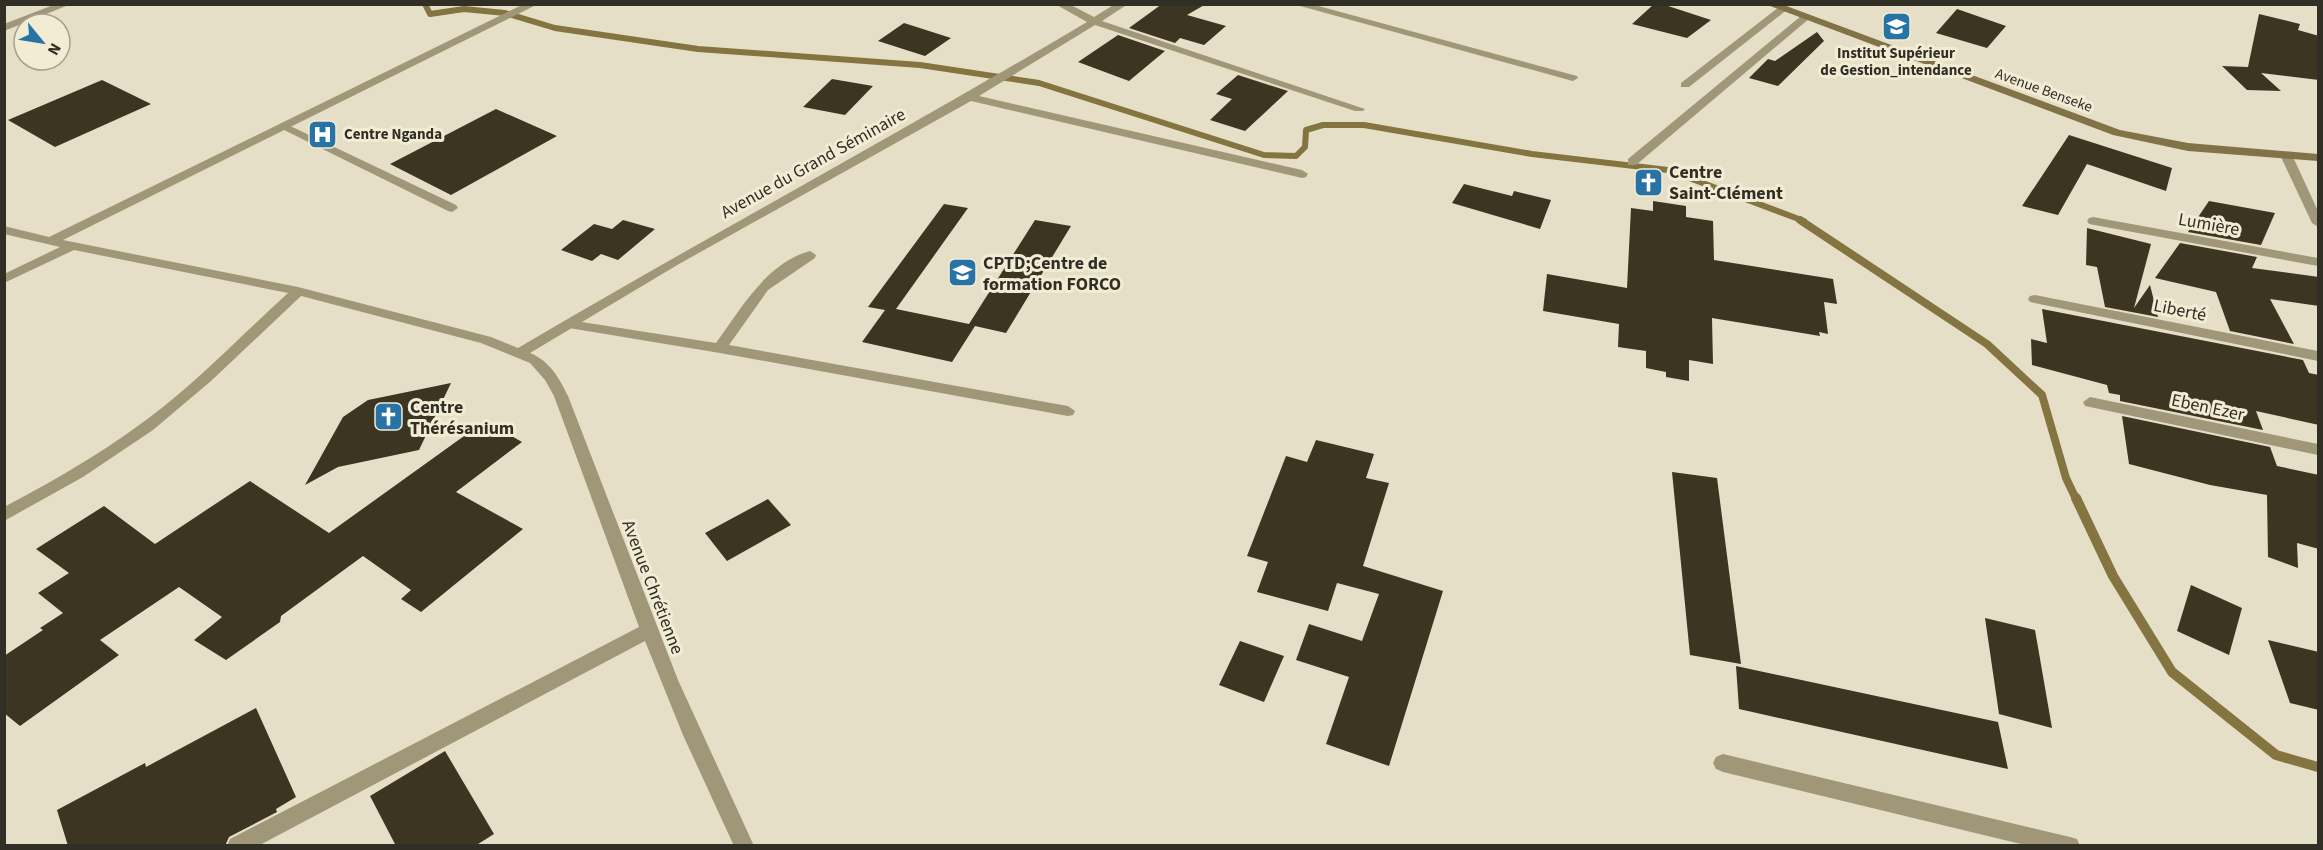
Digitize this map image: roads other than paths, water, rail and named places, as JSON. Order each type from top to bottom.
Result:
[{"type":"street","points":[[4,28],[66,4]]},
{"type":"street","points":[[51,241],[533,4]]},
{"type":"street","points":[[1060,4],[1093,21],[1359,109]]},
{"type":"street","name":"Avenue du Grand Séminaire","points":[[519,353],[674,261],[973,94],[1123,4]]},
{"type":"street","points":[[1298,4],[1574,78]]},
{"type":"street","name":"Avenue Benseke","points":[[1770,4],[2117,133],[2188,147],[2319,158]]},
{"type":"street","points":[[1685,85],[1783,9]]},
{"type":"street","points":[[1632,162],[1805,18]]},
{"type":"street","points":[[973,94],[1302,174]]},
{"type":"street","points":[[284,126],[452,208]]},
{"type":"street","points":[[2287,157],[2319,223]]},
{"type":"street","name":"Lumière","points":[[2093,221],[2319,262]]},
{"type":"street","name":"Avenue Chrétienne","points":[[4,230],[72,246],[298,291],[486,340],[535,360],[551,377],[561,396],[648,631],[708,774],[744,846]]},
{"type":"street","points":[[4,279],[72,246]]},
{"type":"street","points":[[720,348],[764,287],[788,268],[810,255]]},
{"type":"street","points":[[4,515],[63,481],[148,426],[298,291]]},
{"type":"street","name":"Liberté","points":[[2035,299],[2319,356]]},
{"type":"street","points":[[569,324],[720,348],[1068,411]]},
{"type":"street","name":"Eben Ezer","points":[[2090,402],[2319,450]]},
{"type":"street","points":[[237,846],[648,631]]},
{"type":"street","points":[[1723,763],[2070,846]]},
{"type":"waterway","points":[[425,4],[430,14],[464,9],[505,13],[555,28],[698,49],[920,65],[1039,83],[1264,155],[1296,156],[1305,147],[1306,130],[1323,125],[1364,125],[1532,154],[1668,170],[1804,221]]},
{"type":"waterway","points":[[1800,220],[1987,344],[2042,395],[2066,478],[2076,499]]},
{"type":"waterway","points":[[2076,498],[2113,576],[2172,672],[2276,755],[2318,767]]},
{"type":"place","name":"Institut Supérieur de Gestion_intendance","points":[[1896,26]]},
{"type":"place","name":"Centre Nganda","points":[[323,134]]},
{"type":"place","name":"Centre Saint-Clément","points":[[1648,182]]},
{"type":"place","name":"CPTD;Centre de formation FORCO","points":[[962,273]]},
{"type":"place","name":"Centre Thérésanium","points":[[389,417]]}]
